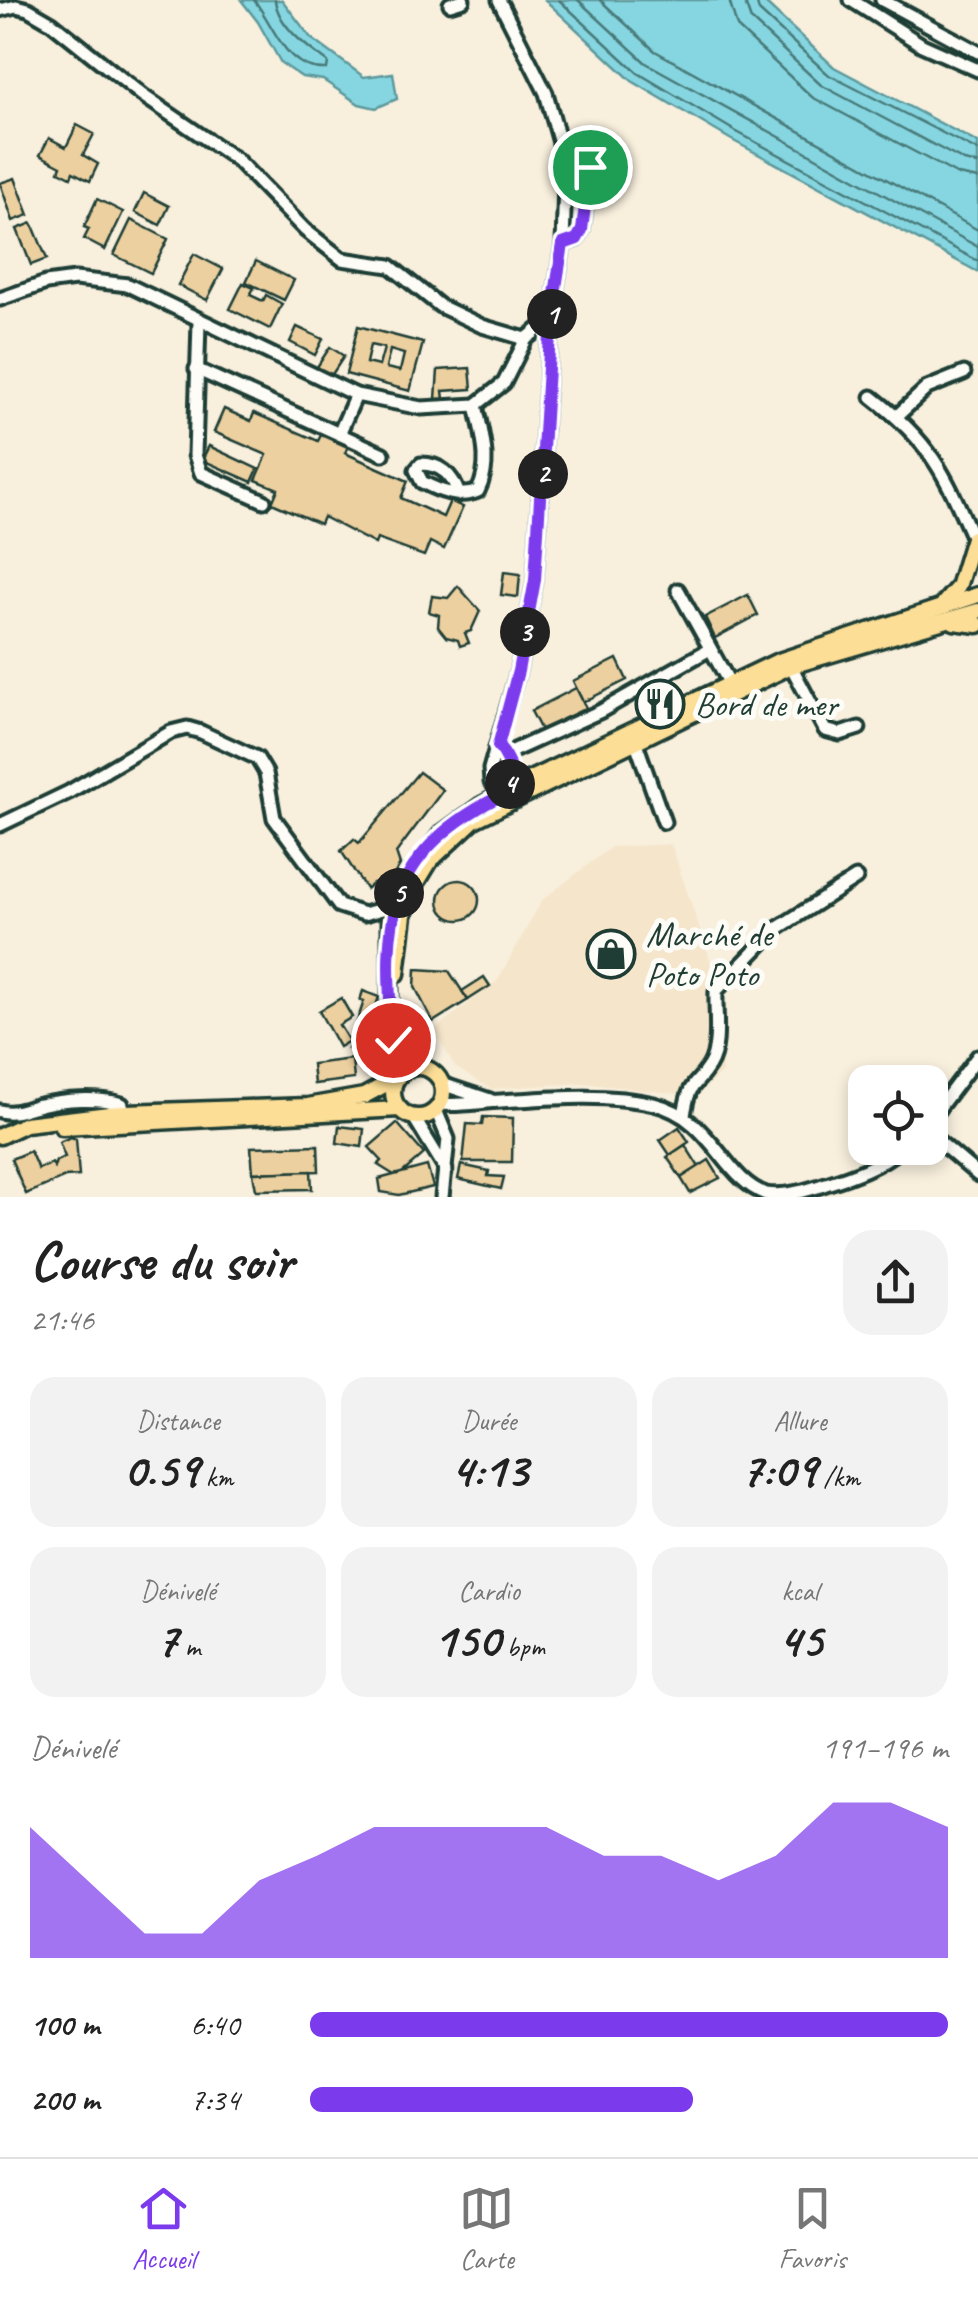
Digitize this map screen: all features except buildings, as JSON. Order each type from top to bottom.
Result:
[{"type":"main road","points":[[936,615],[958,587],[976,543]]},
{"type":"main road","points":[[403,1073],[390,1008],[393,906],[410,871],[440,834],[480,806],[635,740],[791,666],[936,615],[978,595]]},
{"type":"main road","points":[[407,1112],[394,1094],[403,1073],[397,971],[410,894],[447,841],[510,796],[796,654],[936,615],[978,611]]},
{"type":"main road","points":[[936,615],[978,625]]},
{"type":"main road","points":[[0,1136],[25,1124],[308,1106],[364,1096],[403,1073],[431,1070],[442,1084],[438,1107],[407,1112],[126,1118],[30,1132],[0,1146]]},
{"type":"street","points":[[498,0],[535,65],[556,123],[565,182],[563,244],[551,319],[535,580],[502,750],[512,780],[510,796],[492,782],[492,755],[502,750],[601,711],[710,649]]},
{"type":"street","points":[[851,0],[922,45],[978,70]]},
{"type":"street","points":[[882,0],[978,52]]},
{"type":"street","points":[[0,10],[16,6],[52,23],[142,95],[236,160],[305,230],[342,258],[390,266],[440,306],[482,326],[526,339]]},
{"type":"street","points":[[563,244],[577,239],[582,230],[592,160],[600,157],[618,169]]},
{"type":"street","points":[[0,298],[46,283],[104,280],[128,285],[356,395],[422,408],[476,405],[504,383],[526,339],[551,319]]},
{"type":"street","points":[[199,322],[195,455],[201,473],[264,501]]},
{"type":"street","points":[[196,369],[383,454]]},
{"type":"street","points":[[898,416],[927,388],[964,373]]},
{"type":"street","points":[[339,434],[356,395]]},
{"type":"street","points":[[872,397],[898,416],[930,452],[976,543]]},
{"type":"street","points":[[459,495],[478,490],[486,474],[476,405]]},
{"type":"street","points":[[678,590],[730,684]]},
{"type":"street","points":[[791,666],[825,730],[840,734],[859,728]]},
{"type":"street","points":[[0,826],[69,792],[171,732],[187,728],[258,758],[266,773],[274,818],[338,906],[364,914],[393,906]]},
{"type":"street","points":[[635,740],[664,822]]},
{"type":"street","points":[[684,1115],[689,1089],[708,1068],[714,1054],[716,991],[775,930],[856,878]]},
{"type":"street","points":[[948,1096],[978,1056]]},
{"type":"street","points":[[442,1084],[494,1101]]},
{"type":"street","points":[[0,1111],[17,1112],[62,1101],[108,1100],[122,1104],[126,1118]]},
{"type":"street","points":[[442,1197],[448,1139],[438,1107],[494,1101],[630,1100],[684,1115],[767,1196],[804,1191],[874,1165]]},
{"type":"street","points":[[407,1112],[446,1170]]},
{"type":"street","points":[[948,1149],[978,1175]]},
{"type":"shaded area","name":"Marché de Poto Poto","points":[[671,844],[724,1001],[722,1072],[697,1096],[583,1083],[491,1089],[455,1067],[434,1030],[498,980],[542,900],[611,847]]},
{"type":"water","points":[[241,0],[282,0],[311,38],[364,77],[393,73],[397,99],[376,108],[359,104],[323,80],[302,77],[281,63]]},
{"type":"water","points":[[545,0],[762,0],[834,67],[978,143],[978,272],[730,139],[632,81]]},
{"type":"place","name":"Bord de mer","points":[[660,704]]},
{"type":"place","name":"Marché de Poto Poto","points":[[611,954]]},
{"type":"route","points":[[393,1040],[390,919],[400,889],[440,834],[460,818],[508,792],[512,780],[506,754],[498,746],[518,671],[535,580],[551,319],[563,244],[577,239],[582,230],[590,167]]}]
